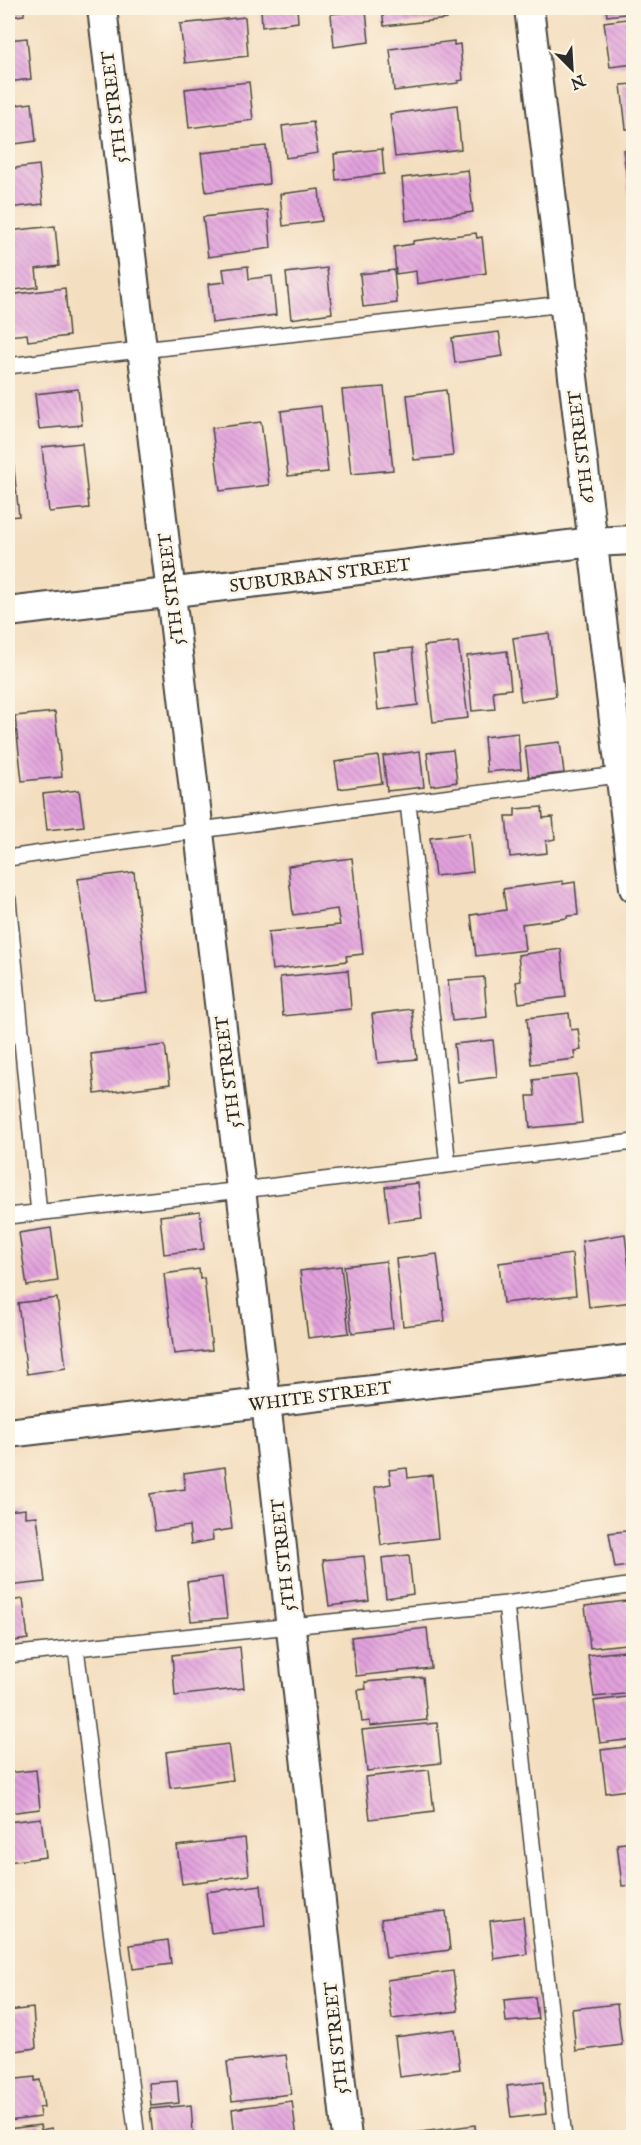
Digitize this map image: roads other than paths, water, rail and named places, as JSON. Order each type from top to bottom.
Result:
[{"type":"street","name":"5TH STREET","points":[[102,8],[242,1190],[347,2138]]},
{"type":"street","name":"6TH STREET","points":[[529,8],[593,542],[627,774],[633,888]]},
{"type":"street","name":"SUBURBAN STREET","points":[[8,612],[593,542],[633,540]]},
{"type":"street","name":"WHITE STREET","points":[[8,1433],[633,1359]]},
{"type":"lane","points":[[8,366],[564,304]]},
{"type":"lane","points":[[8,858],[200,830],[627,774]]},
{"type":"lane","points":[[408,803],[448,1165]]},
{"type":"lane","points":[[8,900],[39,1213]]},
{"type":"lane","points":[[8,1216],[633,1142]]},
{"type":"lane","points":[[8,1655],[506,1604],[633,1585]]},
{"type":"lane","points":[[506,1604],[564,2138]]},
{"type":"lane","points":[[76,1648],[137,2138]]}]
